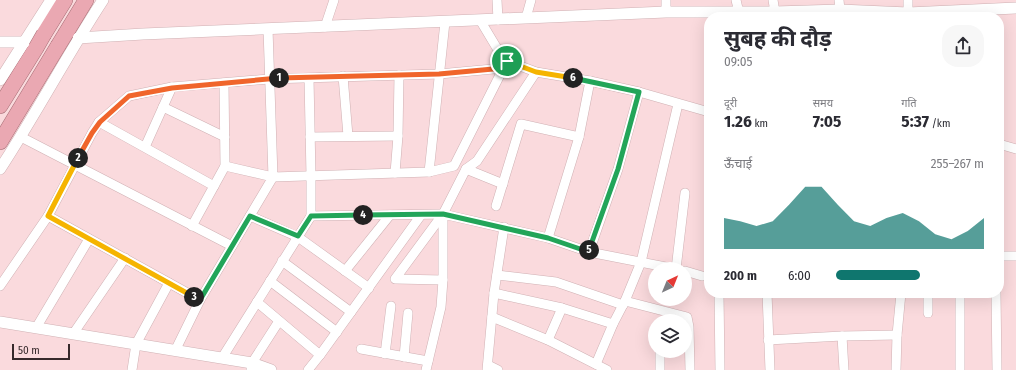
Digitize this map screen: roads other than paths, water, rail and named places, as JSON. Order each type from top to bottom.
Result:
[{"type":"highway","points":[[0,106],[30,45],[44,34],[65,0]]},
{"type":"highway","points":[[0,142],[58,46],[72,35],[86,0]]},
{"type":"street","points":[[0,80],[30,45],[51,0]]},
{"type":"street","points":[[0,169],[20,138],[72,35],[103,0]]},
{"type":"street","points":[[325,26],[334,0]]},
{"type":"street","points":[[497,0],[498,20]]},
{"type":"street","points":[[526,18],[531,0]]},
{"type":"street","points":[[666,0],[666,12]]},
{"type":"street","points":[[736,0],[739,12]]},
{"type":"street","points":[[772,0],[775,12]]},
{"type":"street","points":[[908,0],[908,12]]},
{"type":"street","points":[[810,12],[840,5],[888,12]]},
{"type":"street","points":[[954,12],[1016,8]]},
{"type":"street","points":[[72,35],[268,29],[666,12],[704,13]]},
{"type":"street","points":[[480,20],[505,64]]},
{"type":"street","points":[[429,172],[446,22]]},
{"type":"street","points":[[175,351],[200,300],[273,177],[268,29]]},
{"type":"street","points":[[0,42],[30,45]]},
{"type":"street","points":[[225,166],[273,177],[429,172],[454,166],[505,64]]},
{"type":"street","points":[[0,286],[48,216],[92,133],[100,122],[129,96],[172,88],[269,79],[439,74],[505,64],[536,72],[590,81],[639,92],[704,111]]},
{"type":"street","points":[[443,280],[395,279],[443,214],[466,169],[478,161],[536,72]]},
{"type":"street","points":[[395,173],[398,136],[399,75]]},
{"type":"street","points":[[342,76],[348,136]]},
{"type":"street","points":[[222,358],[311,216],[309,78]]},
{"type":"street","points":[[548,238],[579,137],[590,81]]},
{"type":"street","points":[[192,226],[225,166],[224,83]]},
{"type":"street","points":[[145,147],[172,88]]},
{"type":"street","points":[[589,252],[618,169],[639,92]]},
{"type":"street","points":[[596,364],[641,262],[678,104]]},
{"type":"street","points":[[163,107],[225,137]]},
{"type":"street","points":[[100,122],[214,186]]},
{"type":"street","points":[[496,206],[521,124],[579,137]]},
{"type":"street","points":[[310,137],[398,136]]},
{"type":"street","points":[[20,138],[232,246]]},
{"type":"street","points":[[1004,145],[1016,149]]},
{"type":"street","points":[[466,169],[503,184]]},
{"type":"street","points":[[311,216],[443,214],[548,238],[589,252],[676,269],[685,193]]},
{"type":"street","points":[[361,349],[404,357],[427,365],[441,307],[443,280],[443,214]]},
{"type":"street","points":[[345,271],[390,215]]},
{"type":"street","points":[[308,370],[421,215]]},
{"type":"street","points":[[48,216],[200,300]]},
{"type":"street","points":[[250,216],[298,236],[368,288]]},
{"type":"street","points":[[498,370],[487,368],[494,293],[504,227]]},
{"type":"street","points":[[36,328],[89,239]]},
{"type":"street","points":[[1004,256],[1016,256]]},
{"type":"street","points":[[73,334],[125,258]]},
{"type":"street","points":[[282,261],[351,312]]},
{"type":"street","points":[[692,273],[702,276]]},
{"type":"street","points":[[497,276],[556,282],[624,303],[687,317],[690,327],[690,370]]},
{"type":"street","points":[[270,281],[337,332]]},
{"type":"street","points":[[132,370],[136,344],[169,283]]},
{"type":"street","points":[[494,293],[562,308],[613,324]]},
{"type":"street","points":[[719,298],[720,370]]},
{"type":"street","points":[[767,298],[770,370]]},
{"type":"street","points":[[896,370],[901,298]]},
{"type":"street","points":[[928,298],[928,313]]},
{"type":"street","points":[[960,298],[960,370]]},
{"type":"street","points":[[996,298],[997,370]]},
{"type":"street","points":[[257,302],[320,355]]},
{"type":"street","points":[[385,354],[391,306]]},
{"type":"street","points":[[548,340],[562,308]]},
{"type":"street","points":[[404,357],[408,313]]},
{"type":"street","points":[[492,317],[548,340],[607,370]]},
{"type":"street","points":[[251,367],[279,321]]},
{"type":"street","points":[[0,322],[222,358],[251,367],[271,370]]},
{"type":"street","points":[[768,340],[842,336],[897,336]]},
{"type":"street","points":[[842,336],[844,370]]},
{"type":"street","points":[[660,358],[660,370]]}]
